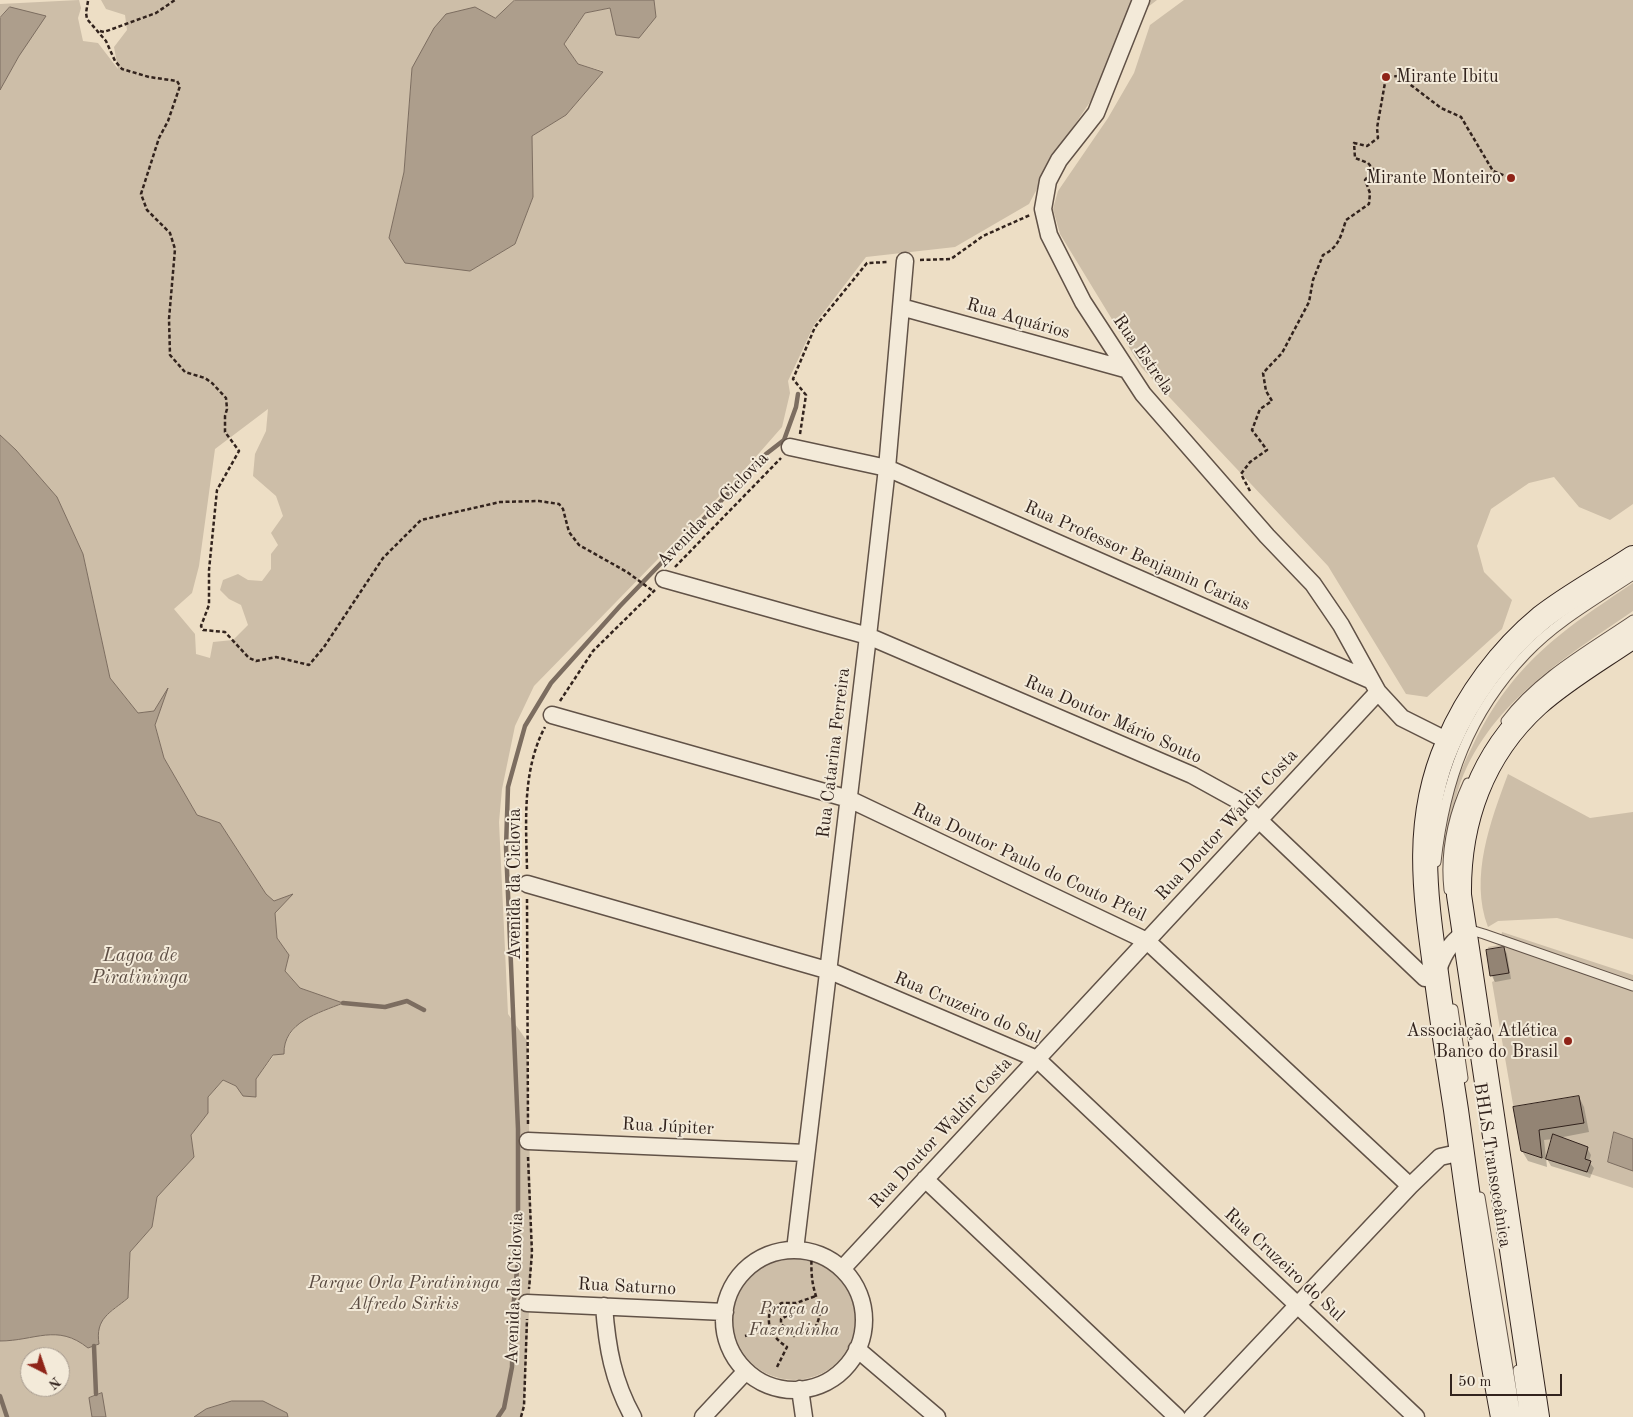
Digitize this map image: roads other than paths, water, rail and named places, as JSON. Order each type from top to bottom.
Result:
[{"type":"main road","points":[[1503,1417],[1486,1329],[1462,1152],[1441,974],[1426,894],[1424,848],[1433,785],[1448,741],[1477,690],[1498,662],[1542,618],[1633,558]]},
{"type":"main road","points":[[1538,1417],[1453,943],[1459,895],[1461,843],[1471,803],[1489,762],[1504,738],[1537,704],[1565,682],[1633,636]]},
{"type":"street","name":"Rua Estrela","points":[[1141,0],[1096,114],[1059,160],[1048,181],[1043,209],[1049,235],[1062,264],[1125,369],[1179,436],[1313,584],[1341,624],[1374,686]]},
{"type":"street","name":"Rua Catarina Ferreira","points":[[795,1250],[830,971],[887,468],[904,261]]},
{"type":"street","name":"Rua Aquários","points":[[901,307],[1125,369]]},
{"type":"street","name":"Rua Professor Benjamin Carias","points":[[790,447],[887,468],[1374,686]]},
{"type":"street","name":"Rua Doutor Mário Souto","points":[[659,586],[868,636],[1192,775],[1239,801],[1420,975],[1425,978],[1441,974]]},
{"type":"street","points":[[1374,686],[1402,718],[1448,741]]},
{"type":"street","name":"Rua Doutor Waldir Costa","points":[[842,1269],[1260,820],[1374,686]]},
{"type":"street","name":"Rua Doutor Paulo do Couto Pfeil","points":[[552,714],[848,799],[1147,941],[1410,1186]]},
{"type":"street","name":"Rua Cruzeiro do Sul","points":[[527,884],[830,971],[1037,1059],[1416,1417]]},
{"type":"street","points":[[1441,974],[1453,943]]},
{"type":"street","name":"Rua Júpiter","points":[[528,1141],[806,1153]]},
{"type":"street","points":[[1192,1417],[1410,1186],[1440,1157],[1462,1152]]},
{"type":"street","points":[[925,1179],[1177,1417]]},
{"type":"street","points":[[795,1250],[812,1252],[828,1259],[842,1269],[855,1286],[862,1306],[863,1328],[858,1349],[843,1369],[823,1383],[800,1389],[771,1386],[746,1371],[734,1356],[727,1340],[725,1312],[735,1283],[748,1268],[775,1253],[795,1250]]},
{"type":"street","name":"Rua Saturno","points":[[527,1303],[725,1312]]},
{"type":"street","points":[[604,1306],[608,1350],[614,1375],[633,1417]]},
{"type":"street","points":[[858,1349],[937,1417]]},
{"type":"street","points":[[703,1417],[746,1371]]},
{"type":"street","points":[[800,1389],[804,1417]]},
{"type":"lane","points":[[1436,876],[1440,829],[1446,794],[1463,747],[1490,699],[1526,653],[1568,618],[1633,575]]},
{"type":"lane","points":[[1498,732],[1515,708],[1555,673],[1633,620]]},
{"type":"lane","points":[[1452,912],[1447,875],[1450,843],[1461,799],[1473,773]]},
{"type":"lane","points":[[1453,943],[1474,932],[1484,934],[1633,986]]},
{"type":"lane","name":"BHLS Transoceânica","points":[[1451,1001],[1464,1088]]},
{"type":"lane","name":"BHLS Transoceânica","points":[[1478,1186],[1516,1417]]},
{"type":"lane","points":[[1514,1339],[1525,1417]]},
{"type":"water","points":[[515,0],[654,0],[656,17],[639,38],[616,35],[610,8],[585,13],[564,44],[578,64],[603,72],[566,115],[532,136],[533,197],[515,244],[470,271],[405,263],[389,238],[404,172],[412,68],[434,28],[446,14],[475,7],[495,18]]},
{"type":"water","points":[[10,7],[46,16],[19,56],[0,90],[0,18]]},
{"type":"water","name":"Lagoa de Piratininga","points":[[0,435],[16,450],[57,497],[83,554],[110,678],[138,713],[154,711],[168,688],[155,725],[164,758],[197,815],[220,823],[266,894],[274,901],[293,894],[275,913],[277,938],[289,955],[285,971],[300,988],[343,1003],[314,1015],[296,1026],[289,1034],[285,1043],[284,1054],[273,1055],[256,1079],[256,1097],[243,1096],[236,1086],[223,1080],[208,1097],[208,1113],[191,1135],[194,1157],[157,1197],[152,1227],[130,1252],[128,1298],[105,1317],[99,1328],[99,1344],[88,1348],[66,1336],[56,1335],[0,1341]]},
{"type":"water","points":[[1614,1132],[1633,1139],[1633,1171],[1608,1162]]},
{"type":"water","points":[[102,1393],[106,1417],[92,1417],[89,1398]]},
{"type":"water","points":[[232,1401],[263,1401],[287,1413],[288,1417],[194,1417],[206,1409]]},
{"type":"waterway","points":[[498,1417],[504,1408],[512,1367],[513,1310],[518,1260],[518,1129],[506,847],[508,787],[525,726],[551,683],[620,606],[766,454],[784,440],[796,407],[798,394]]},
{"type":"waterway","points":[[343,1003],[385,1007],[407,1001],[424,1010]]},
{"type":"waterway","points":[[94,1346],[96,1394]]},
{"type":"waterway","points":[[0,1396],[7,1417]]},
{"type":"place","name":"Mirante Ibitu","points":[[1386,77]]},
{"type":"place","name":"Mirante Monteiro","points":[[1511,178]]},
{"type":"place","name":"Associação Atlética Banco do Brasil","points":[[1568,1041]]},
{"type":"park label","name":"Parque Orla Piratininga Alfredo Sirkis","points":[[404,1294]]},
{"type":"park label","name":"Praça do Fazendinha","points":[[794,1319]]}]
